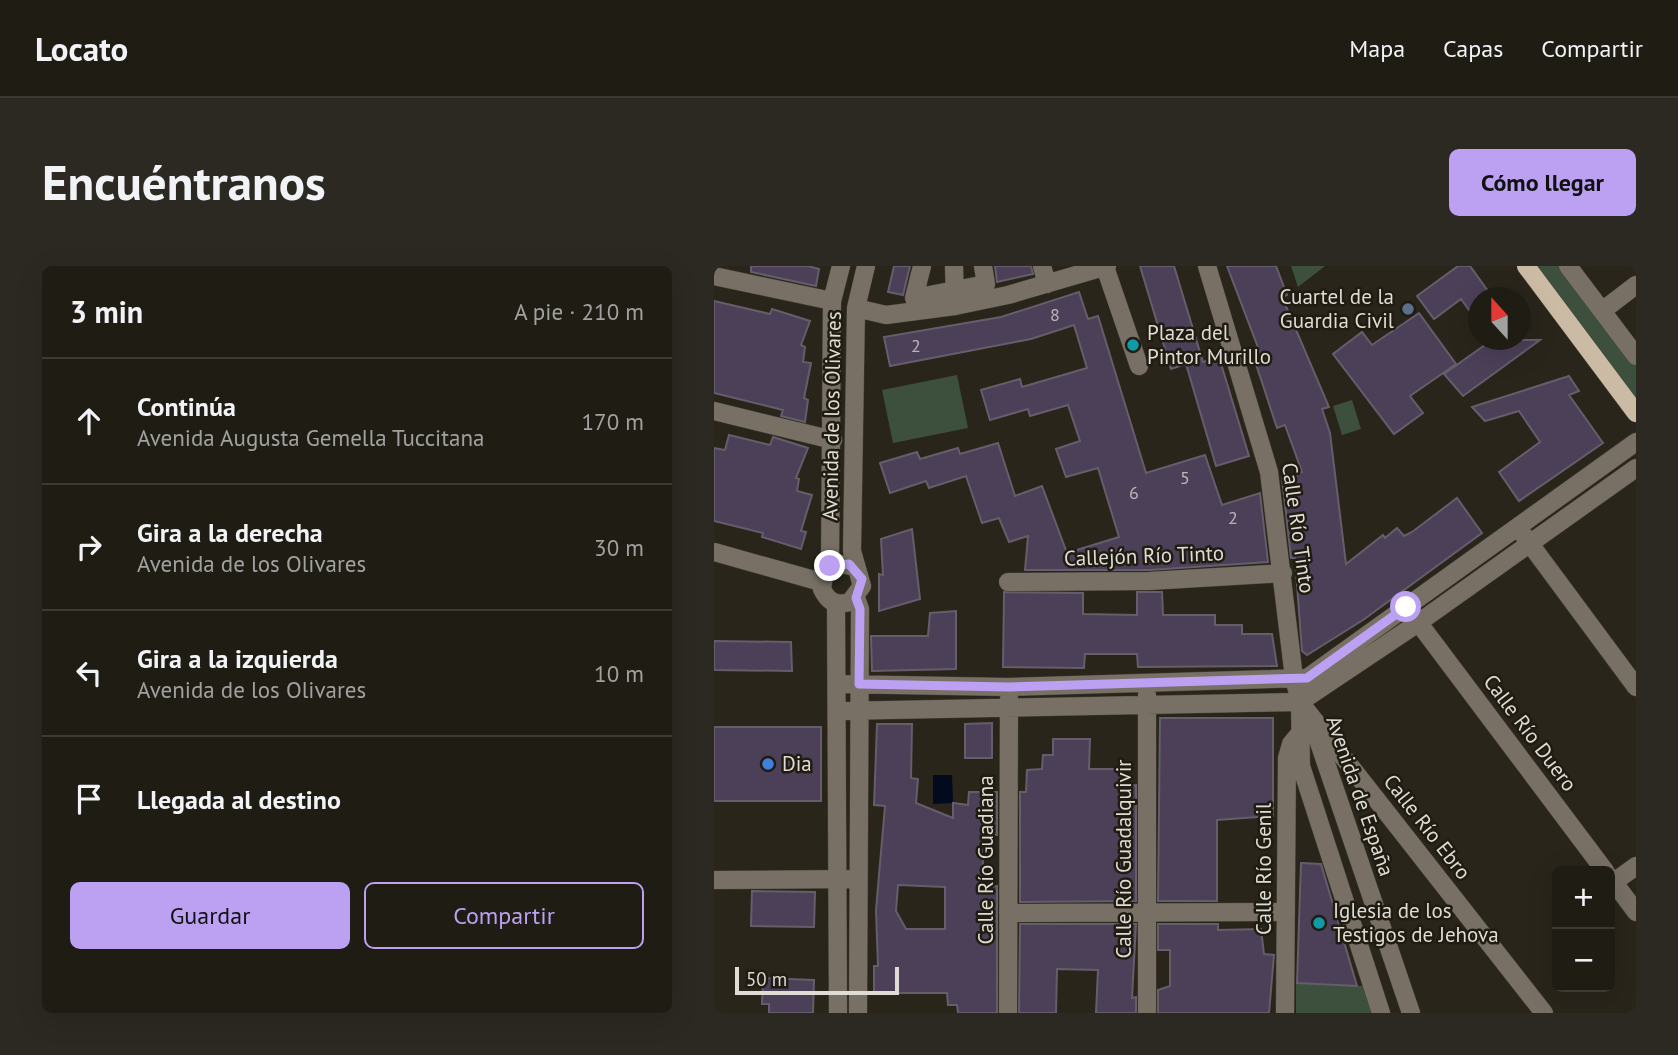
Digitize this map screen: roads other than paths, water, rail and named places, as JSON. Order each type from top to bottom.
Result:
[{"type":"main road","points":[[1526,266],[1636,412]]},
{"type":"street","name":"Avenida de los Olivares","points":[[821,582],[830,566],[832,301],[841,266]]},
{"type":"street","name":"Avenida de los Olivares","points":[[858,1013],[860,609],[856,598],[862,579],[855,567],[852,551],[856,308],[866,266]]},
{"type":"street","points":[[922,266],[914,298],[955,298],[986,284],[983,266]]},
{"type":"street","points":[[954,266],[955,298]]},
{"type":"street","points":[[1042,266],[1047,284]]},
{"type":"street","points":[[856,308],[886,315],[955,298],[1047,284],[1106,266],[1139,366]]},
{"type":"street","name":"Calle Río Tinto","points":[[1207,266],[1269,472],[1294,678],[1300,702]]},
{"type":"street","points":[[1568,266],[1636,356]]},
{"type":"street","points":[[714,276],[832,301]]},
{"type":"street","points":[[1602,311],[1636,285]]},
{"type":"street","points":[[714,411],[833,440]]},
{"type":"street","points":[[838,684],[1008,687],[1147,685],[1307,678],[1630,447],[1636,467],[1418,623],[1300,702],[838,711]]},
{"type":"street","points":[[1517,526],[1636,687]]},
{"type":"street","points":[[714,552],[821,582],[825,596],[836,604],[850,602],[856,598]]},
{"type":"street","points":[[830,566],[843,563],[855,567]]},
{"type":"street","name":"Callejón Río Tinto","points":[[1008,582],[1149,581],[1283,573]]},
{"type":"street","points":[[836,604],[838,1013]]},
{"type":"street","name":"Calle Río Duero","points":[[1406,607],[1602,866]]},
{"type":"street","name":"Calle Río Guadalquivir","points":[[1147,685],[1147,1013]]},
{"type":"street","name":"Calle Río Guadiana","points":[[1008,687],[1008,1013]]},
{"type":"street","name":"Avenida de España","points":[[1300,702],[1301,766],[1381,1013]]},
{"type":"street","name":"Avenida de España","points":[[1300,702],[1312,723],[1411,1013]]},
{"type":"street","name":"Calle Río Ebro","points":[[1300,702],[1544,1013]]},
{"type":"street","name":"Calle Río Genil","points":[[1285,1013],[1287,758],[1291,744],[1302,730]]},
{"type":"street","points":[[1615,875],[1636,866]]},
{"type":"street","points":[[714,880],[860,879]]},
{"type":"street","name":"Calle Río Duero","points":[[1615,884],[1636,912]]},
{"type":"street","points":[[1009,913],[1286,912]]},
{"type":"water","points":[[933,775],[952,775],[953,803],[933,804]]},
{"type":"place","name":"Cuartel de la Guardia Civil","points":[[1408,309]]},
{"type":"place","name":"Plaza del Pintor Murillo","points":[[1133,345]]},
{"type":"place","name":"Dia","points":[[768,764]]},
{"type":"place","name":"Iglesia de los Testigos de Jehova","points":[[1319,923]]}]
